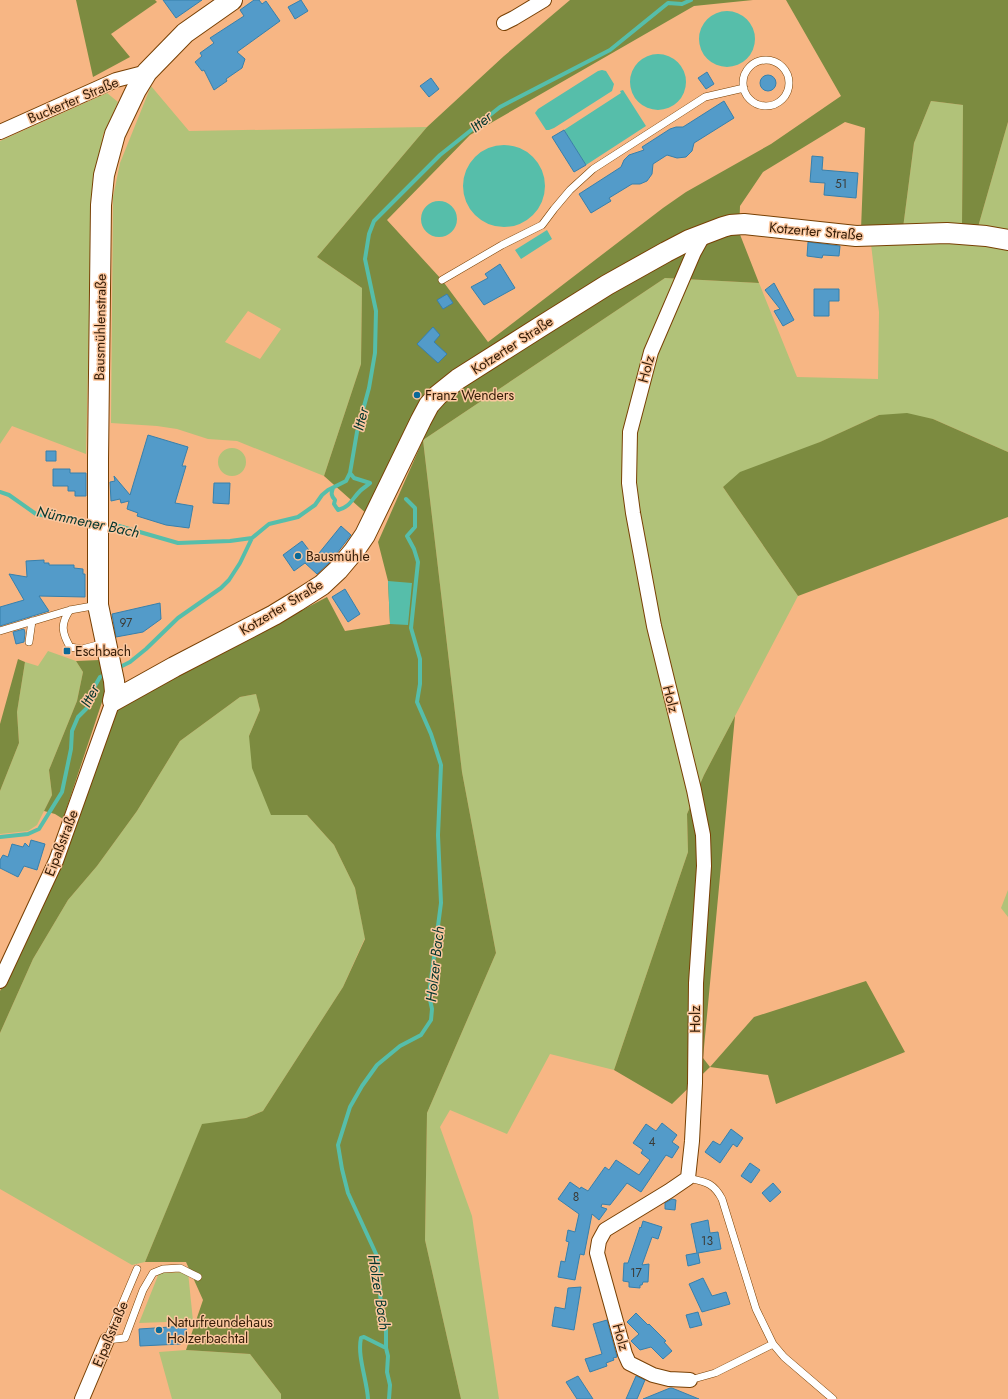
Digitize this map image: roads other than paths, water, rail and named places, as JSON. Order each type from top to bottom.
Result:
[{"type":"street","name":"Bausmühlenstraße","points":[[113,701],[115,692],[98,605],[101,205],[104,175],[115,134],[136,90],[147,72],[185,33],[232,0]]},
{"type":"street","points":[[504,23],[544,0]]},
{"type":"street","name":"Buckerter Straße","points":[[0,132],[116,80],[147,72]]},
{"type":"street","name":"Kotzerter Straße","points":[[113,701],[174,666],[297,601],[322,585],[338,570],[365,535],[429,406],[443,391],[458,379],[601,289],[666,252],[704,234],[737,224],[856,236],[947,233],[986,236],[1008,240]]},
{"type":"street","name":"Holz","points":[[690,1380],[661,1378],[630,1363],[625,1354],[597,1253],[599,1241],[604,1230],[669,1192],[688,1178],[695,1090],[696,983],[704,866],[703,835],[694,790],[654,626],[633,512],[629,483],[629,456],[630,432],[651,352],[694,252],[704,234]]},
{"type":"street","name":"Eipaßstraße","points":[[0,981],[56,861],[113,701]]},
{"type":"street","name":"Eipaßstraße","points":[[82,1399],[107,1340]]},
{"type":"lane","points":[[761,60],[776,62],[782,66],[789,78],[787,93],[782,100],[767,106],[753,101],[747,95],[744,88],[745,74],[749,68],[761,60]]},
{"type":"lane","points":[[442,280],[502,245],[542,225],[554,208],[570,190],[593,169],[698,101],[705,97],[744,88]]},
{"type":"lane","points":[[0,631],[70,610],[98,605]]},
{"type":"lane","points":[[70,610],[65,617],[62,627],[64,638],[70,647],[82,649],[106,643]]},
{"type":"lane","points":[[29,642],[32,621]]},
{"type":"lane","points":[[688,1178],[708,1183],[718,1192],[722,1199],[756,1309],[773,1344],[784,1357],[833,1399]]},
{"type":"lane","points":[[107,1340],[125,1338],[143,1290],[153,1273],[163,1269],[180,1268],[198,1277]]},
{"type":"lane","name":"Eipaßstraße","points":[[107,1340],[137,1269]]},
{"type":"lane","points":[[690,1380],[715,1373],[773,1344]]},
{"type":"water","points":[[722,11],[732,11],[747,19],[753,28],[755,39],[753,50],[747,59],[732,67],[722,67],[711,62],[704,55],[699,44],[699,34],[704,23],[711,16]]},
{"type":"water","points":[[653,54],[663,54],[678,62],[684,71],[686,82],[684,93],[678,102],[663,110],[653,110],[642,105],[635,98],[630,87],[630,77],[635,66],[642,59]]},
{"type":"water","points":[[598,71],[606,71],[614,84],[612,91],[554,128],[546,130],[535,113],[538,109]]},
{"type":"water","points":[[623,90],[646,126],[586,165],[564,130],[621,93],[620,91]]},
{"type":"water","points":[[504,145],[520,148],[533,157],[542,170],[545,186],[542,202],[533,215],[520,224],[504,227],[488,224],[475,215],[466,202],[463,186],[466,170],[475,157],[488,148]]},
{"type":"water","points":[[439,201],[449,204],[454,209],[457,219],[454,229],[449,234],[439,237],[429,234],[424,229],[421,219],[424,209],[429,204]]},
{"type":"water","points":[[547,230],[552,239],[521,259],[515,250]]},
{"type":"water","points":[[388,581],[412,583],[408,625],[390,624]]},
{"type":"waterway","name":"Itter","points":[[116,669],[130,662],[146,649],[178,618],[221,588],[229,580],[240,563],[252,538],[269,524],[298,517],[315,505],[322,495],[328,490],[346,481],[350,473],[357,432],[369,388],[375,353],[376,311],[365,259],[369,234],[374,221],[440,155],[500,107],[610,50],[668,3],[682,4],[691,0]]},
{"type":"waterway","points":[[333,488],[332,494],[335,500],[334,504],[338,510],[342,509],[370,483],[354,478],[350,473]]},
{"type":"waterway","name":"Nümmener Bach","points":[[0,492],[9,495],[36,514],[92,524]]},
{"type":"waterway","name":"Holzer Bach","points":[[389,1399],[390,1385],[387,1372],[388,1356],[386,1348],[386,1325],[381,1305],[377,1256],[348,1193],[338,1145],[350,1107],[362,1086],[377,1065],[400,1046],[421,1035],[431,1020],[432,1009],[429,995],[441,903],[438,835],[441,765],[431,734],[417,702],[420,684],[420,659],[411,628],[418,562],[414,549],[407,536],[415,527],[415,508],[406,499]]},
{"type":"waterway","name":"Nümmener Bach","points":[[103,526],[119,526],[178,543],[230,541],[252,538]]},
{"type":"waterway","name":"Itter","points":[[0,837],[28,834],[39,829],[62,792],[71,749],[72,731],[78,717],[88,707],[92,691],[100,677],[107,674]]},
{"type":"waterway","points":[[368,1399],[360,1352],[361,1338],[364,1337],[386,1348]]},
{"type":"place","name":"Franz Wenders","points":[[417,395]]},
{"type":"place","name":"Bausmühle","points":[[298,556]]},
{"type":"place","name":"Eschbach","points":[[67,651]]},
{"type":"place","name":"Naturfreundehaus Holzerbachtal","points":[[159,1330]]}]
